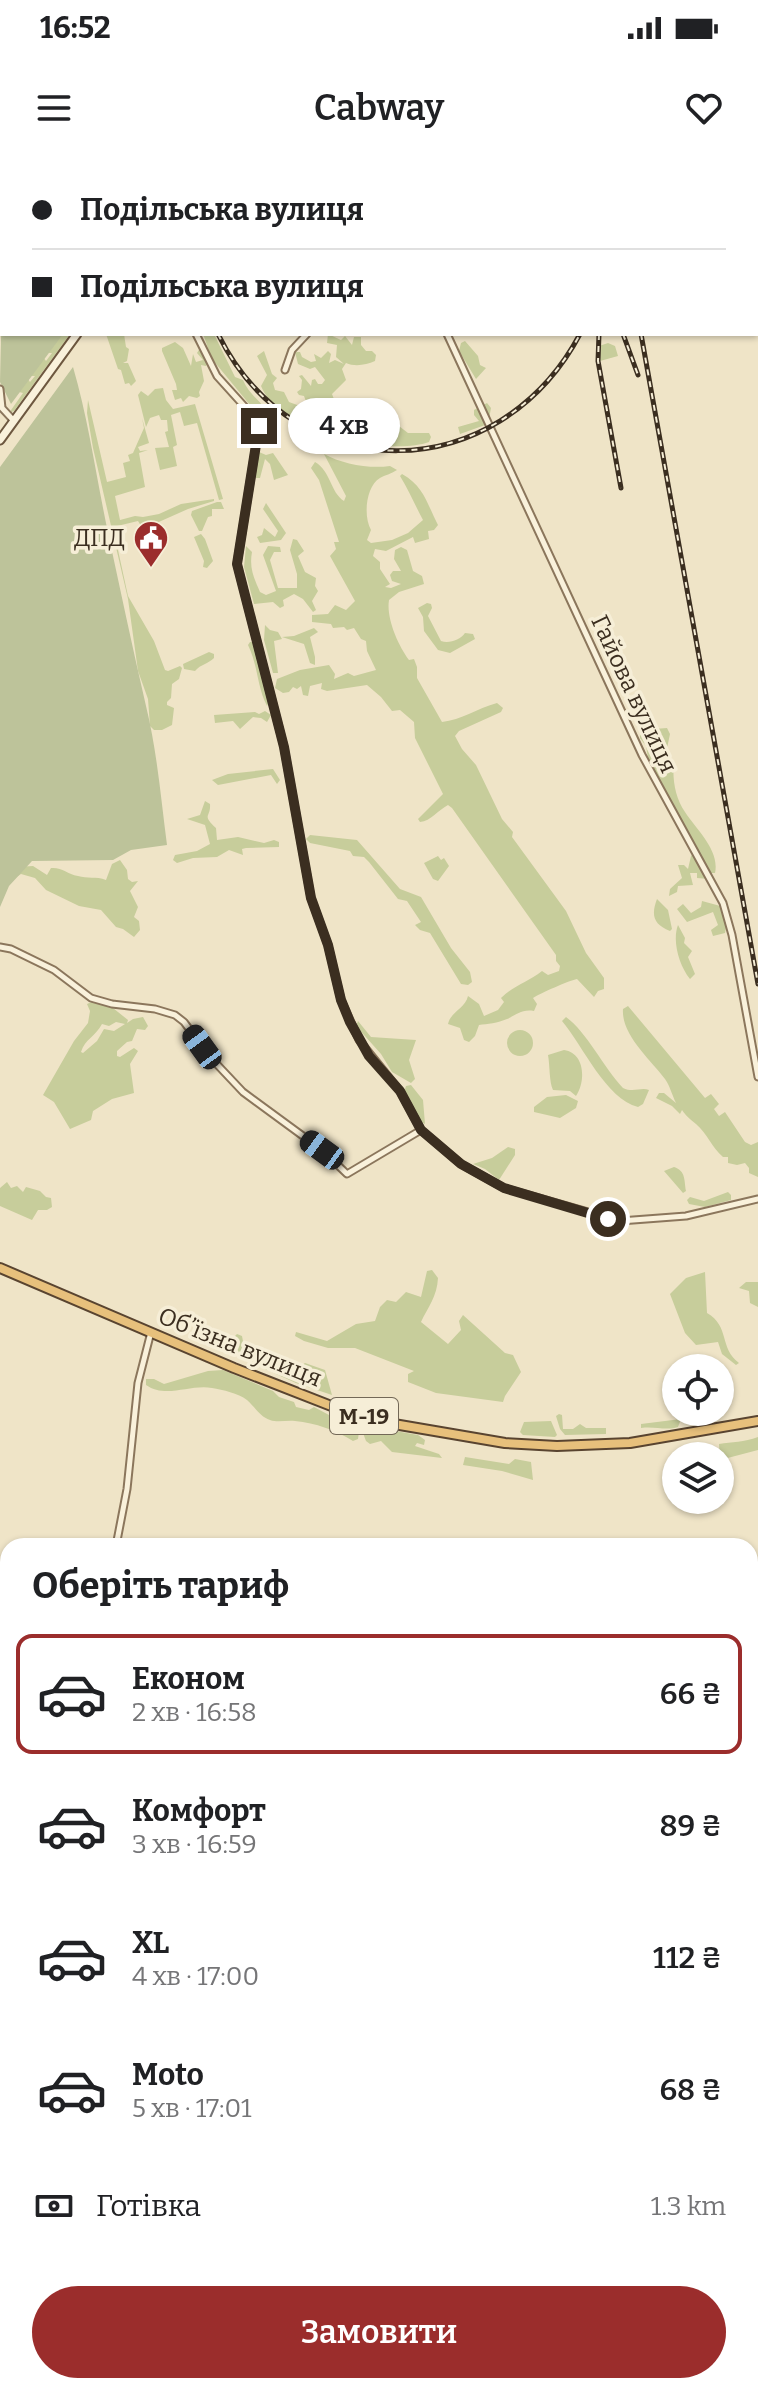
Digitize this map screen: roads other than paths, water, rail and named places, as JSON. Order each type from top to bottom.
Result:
[{"type":"highway","name":"Обʼїзна вулиця","points":[[0,1268],[339,1409],[388,1423],[505,1443],[549,1446],[627,1443],[758,1421]]},
{"type":"main road","points":[[0,440],[76,336]]},
{"type":"street","points":[[197,336],[217,376],[259,426],[237,564],[284,747],[311,898],[328,945],[341,1000],[369,1056],[400,1091],[421,1130],[461,1164],[504,1188],[608,1219],[633,1221],[686,1216],[758,1199]]},
{"type":"street","points":[[285,370],[292,350],[305,336]]},
{"type":"street","name":"Гайова вулиця","points":[[448,336],[642,755],[723,903],[732,935],[758,1077]]},
{"type":"street","points":[[0,389],[2,408],[14,421]]},
{"type":"street","points":[[0,947],[11,949],[54,970],[91,998],[175,1015],[243,1092],[322,1150],[347,1174],[421,1130]]},
{"type":"street","points":[[118,1538],[125,1503],[138,1383],[151,1332]]},
{"type":"railway","points":[[219,336],[253,386],[296,422],[345,444],[398,451],[450,443],[500,421],[544,384],[579,336]]},
{"type":"railway","points":[[599,336],[598,361],[621,488]]},
{"type":"railway","points":[[624,336],[638,375]]},
{"type":"railway","points":[[641,336],[758,984]]},
{"type":"place","name":"ДПД","points":[[151,569]]}]
